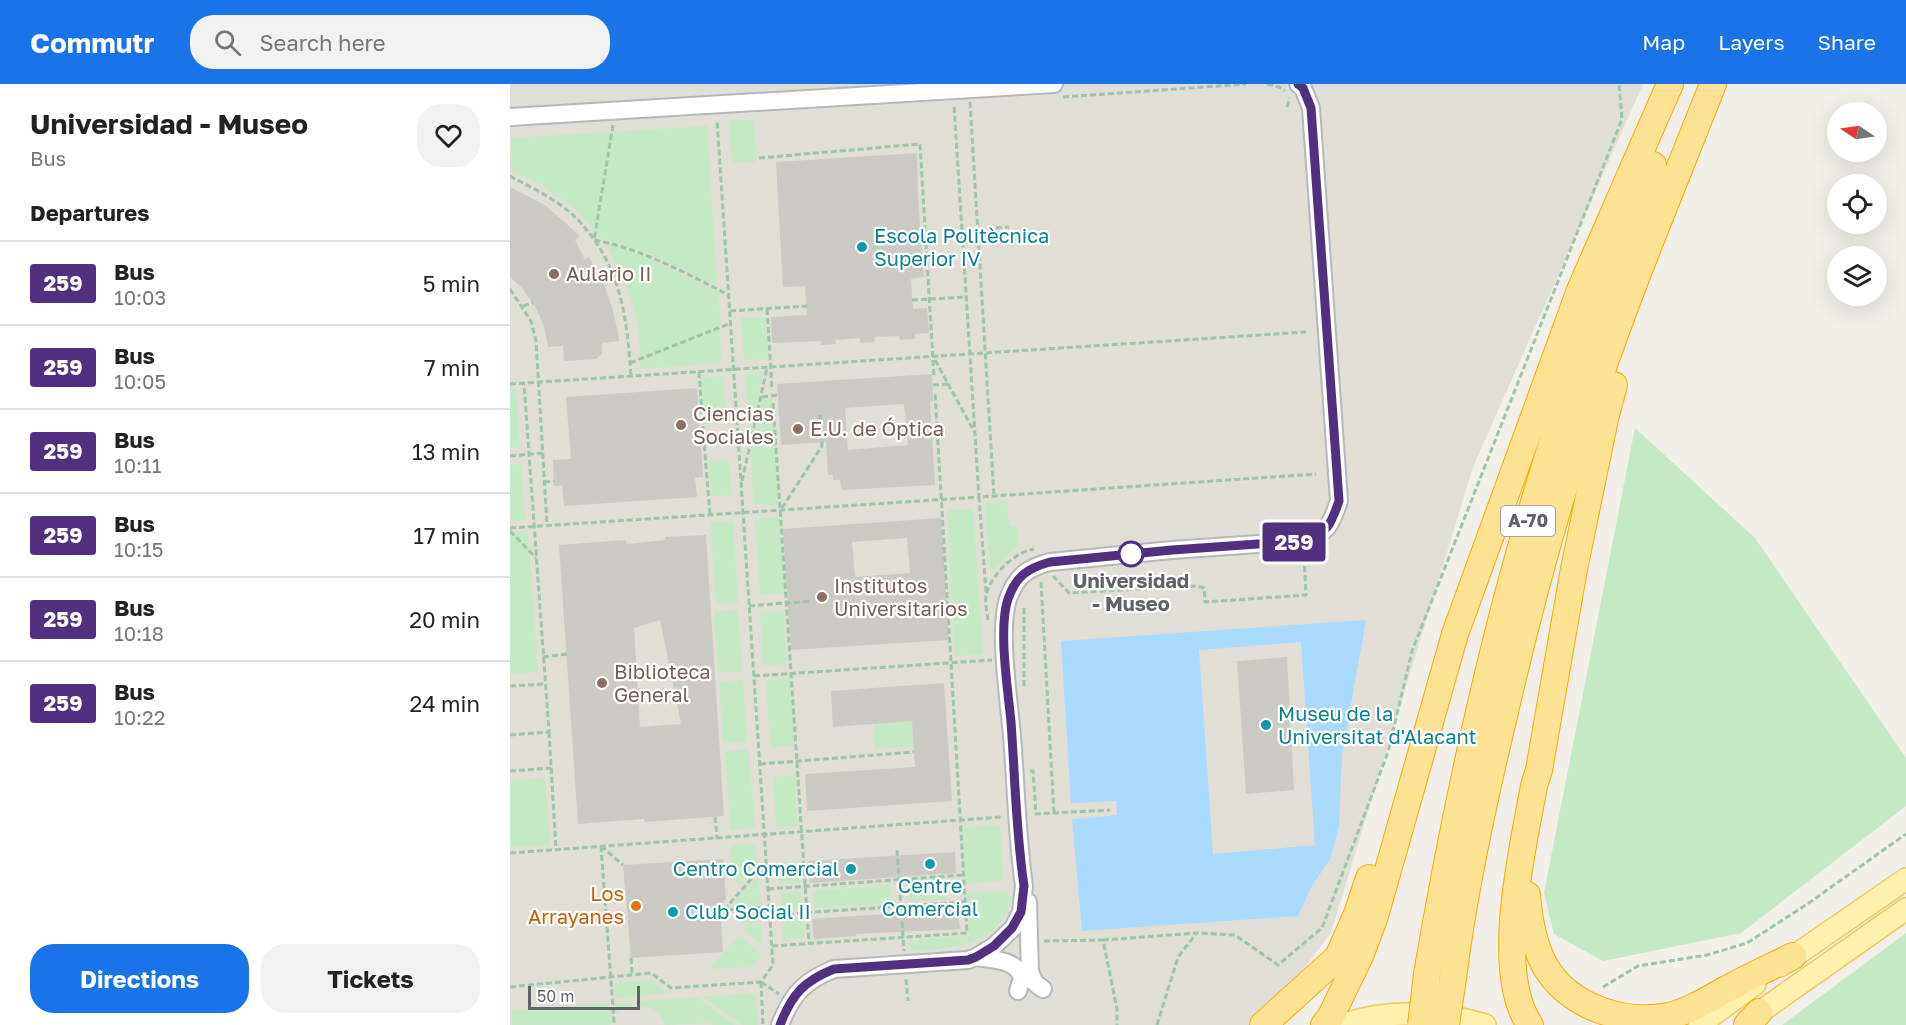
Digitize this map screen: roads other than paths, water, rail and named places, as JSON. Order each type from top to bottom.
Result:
[{"type":"highway","points":[[1324,1025],[1360,956],[1375,916],[1455,634],[1576,301],[1670,84]]},
{"type":"highway","name":"A-70","points":[[1421,1025],[1447,855],[1490,666],[1534,502],[1581,357],[1627,231],[1685,84]]},
{"type":"highway","name":"A-70","points":[[1446,1025],[1459,928],[1482,809],[1520,645],[1567,478],[1638,273],[1713,84]]},
{"type":"highway","points":[[1530,1025],[1516,994],[1513,962],[1513,901],[1539,770],[1574,569],[1605,419],[1629,333],[1638,273]]},
{"type":"highway","points":[[1539,770],[1540,788],[1528,868],[1528,916],[1534,943],[1546,967],[1564,988],[1579,1000],[1596,1009],[1620,1017],[1646,1019],[1670,1016],[1699,1005],[1725,989],[1793,956]]},
{"type":"highway","points":[[1263,1025],[1338,957],[1357,914],[1377,856],[1409,790]]},
{"type":"highway","points":[[1308,1025],[1317,1017],[1332,995],[1357,943],[1409,790]]},
{"type":"main road","points":[[1699,1025],[1793,956],[1906,879]]},
{"type":"main road","points":[[1749,1021],[1906,909]]},
{"type":"main road","points":[[1342,1025],[1382,1015],[1406,1013],[1453,1017],[1485,1025]]},
{"type":"street","points":[[510,117],[1054,84]]},
{"type":"street","points":[[780,1025],[799,990],[809,980],[834,969],[968,960],[994,946],[1012,928],[1021,912],[1024,886],[1005,659],[1004,616],[1013,588],[1023,575],[1032,567],[1050,562],[1172,550],[1302,541],[1324,532],[1332,522],[1339,501],[1311,84]]},
{"type":"street","points":[[1294,90],[1303,88],[1311,108]]},
{"type":"street","points":[[1024,886],[1028,899],[1030,972],[1035,983],[1043,989]]},
{"type":"street","points":[[976,957],[1009,962],[1018,969],[1023,978],[1018,991]]},
{"type":"water","points":[[1366,620],[1342,755],[1339,827],[1330,860],[1313,884],[1298,916],[1082,931],[1072,819],[1117,815],[1116,801],[1071,803],[1061,641]],"holes":[[[1301,642],[1315,845],[1213,854],[1199,650]]]},
{"type":"place","name":"Escola Politècnica Superior IV","points":[[862,247]]},
{"type":"place","name":"Aulario II","points":[[554,274]]},
{"type":"place","name":"Ciencias Sociales","points":[[681,425]]},
{"type":"place","name":"E.U. de Óptica","points":[[798,429]]},
{"type":"place","name":"Universidad - Museo","points":[[1131,554]]},
{"type":"place","name":"Institutos Universitarios","points":[[822,597]]},
{"type":"place","name":"Biblioteca General","points":[[602,683]]},
{"type":"place","name":"Museu de la Universitat d'Alacant","points":[[1266,725]]},
{"type":"place","name":"Centre Comercial","points":[[930,864]]},
{"type":"place","name":"Centro Comercial","points":[[851,869]]},
{"type":"place","name":"Los Arrayanes","points":[[636,906]]},
{"type":"place","name":"Club Social II","points":[[673,912]]}]
